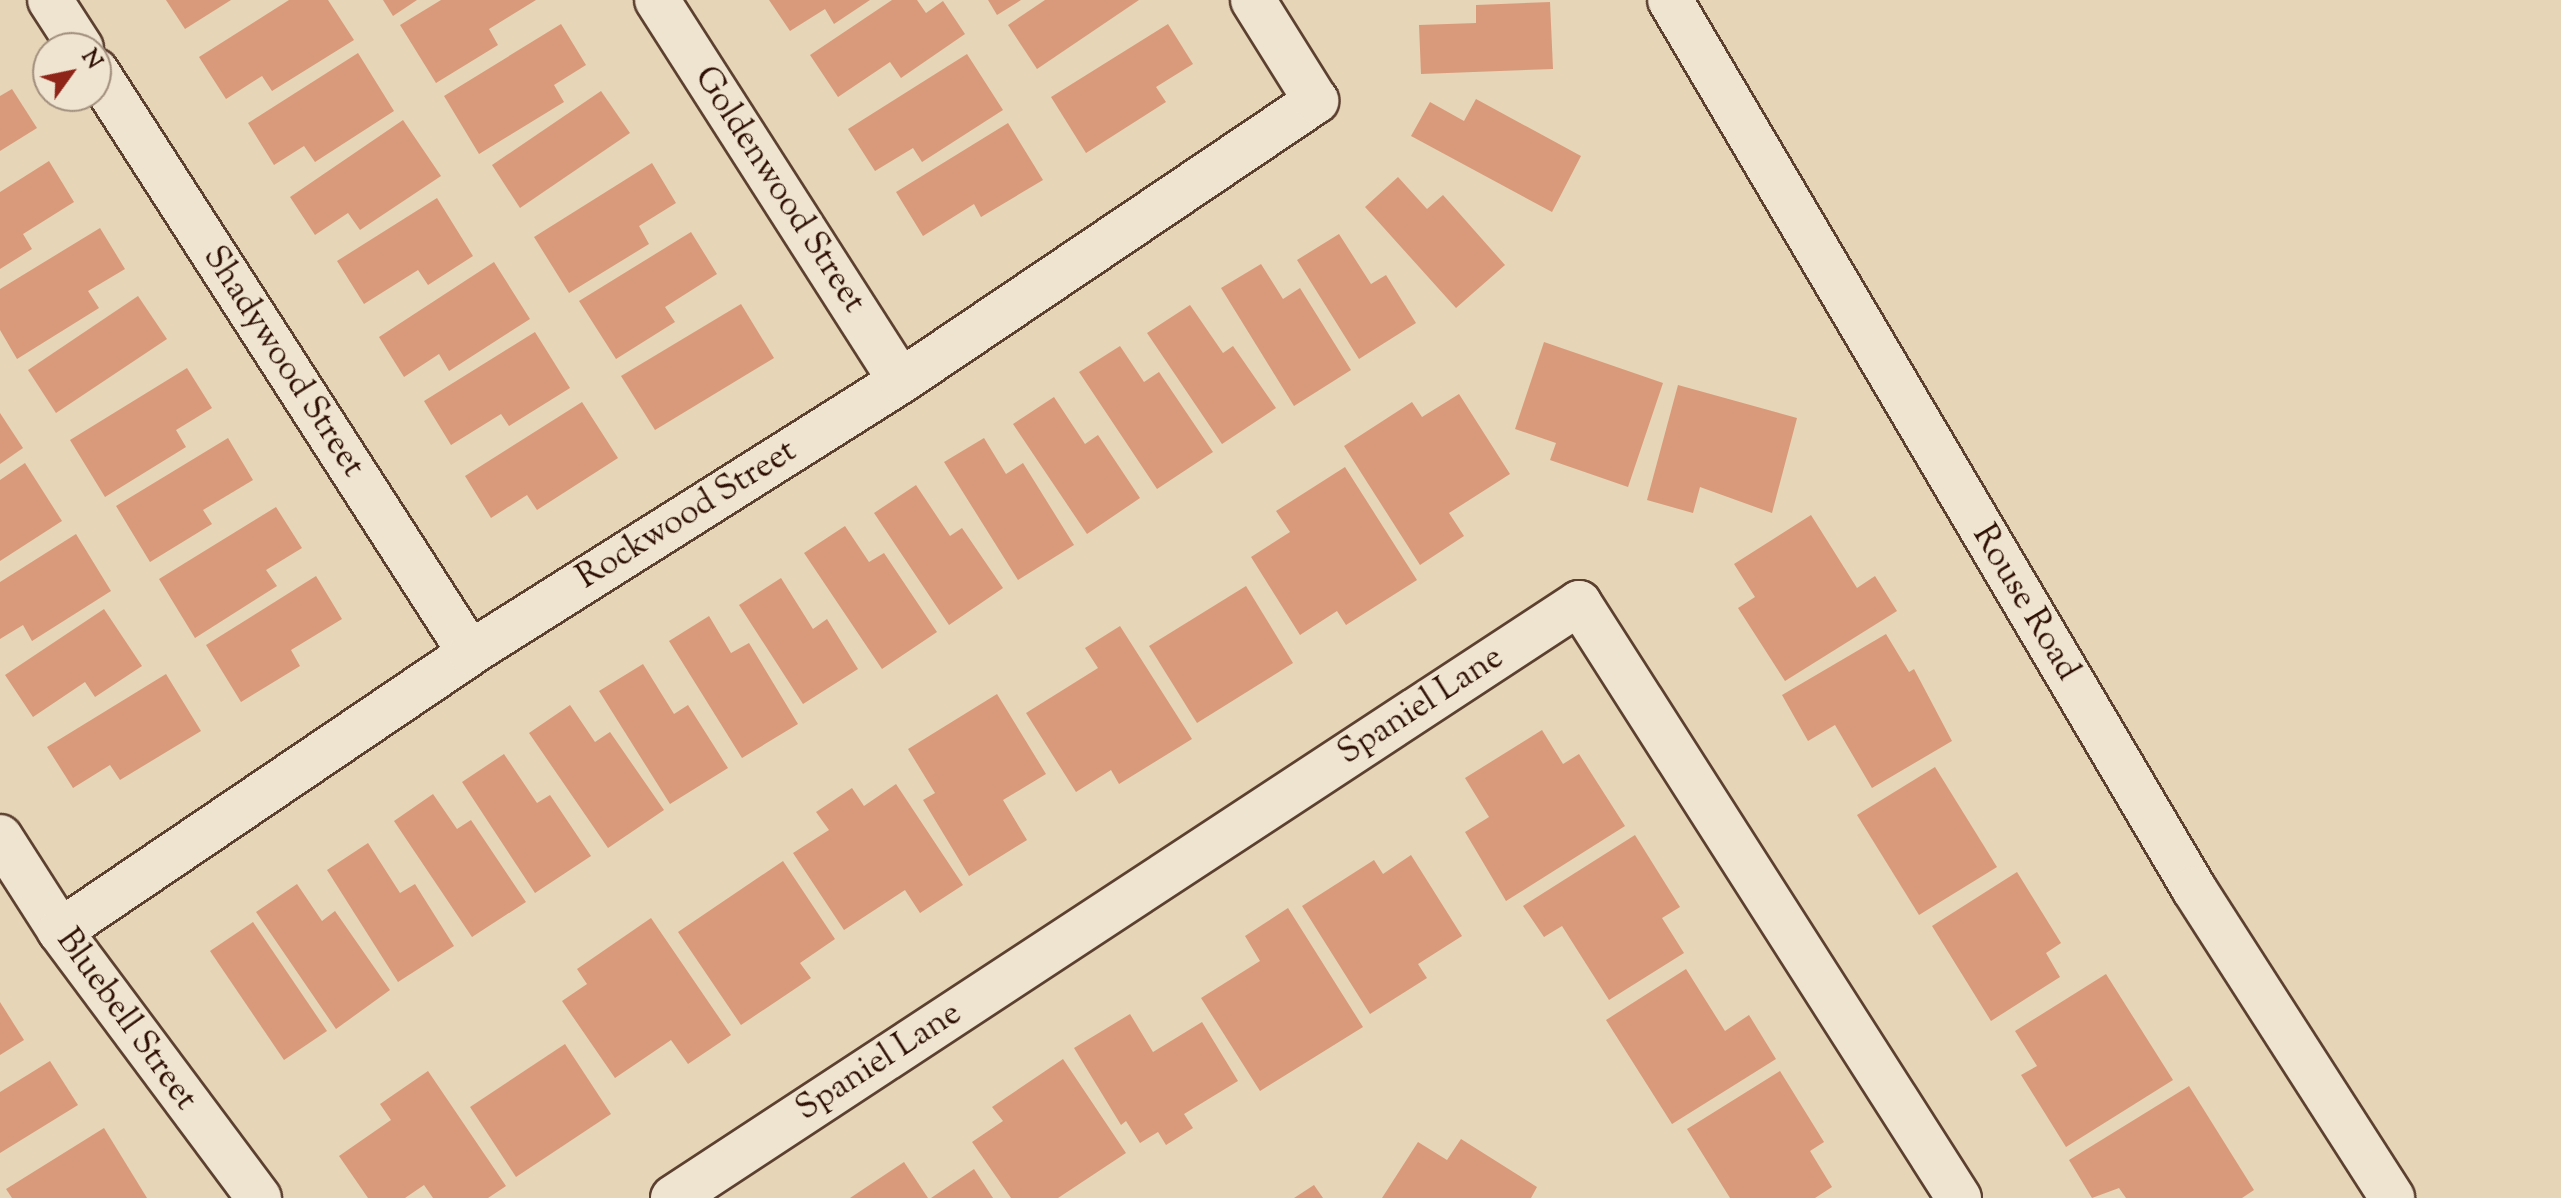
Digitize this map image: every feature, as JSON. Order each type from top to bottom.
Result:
[{"type":"street","points":[[50,0],[71,32]]},
{"type":"street","name":"Goldenwood Street","points":[[657,0],[901,381]]},
{"type":"street","name":"Rockwood Street","points":[[60,931],[470,653],[901,381],[1316,101],[1253,0]]},
{"type":"street","name":"Rouse Road","points":[[1670,0],[2194,889],[2392,1198]]},
{"type":"street","name":"Shadywood Street","points":[[112,96],[470,653]]},
{"type":"street","name":"Spaniel Lane","points":[[673,1198],[1579,603],[1959,1198]]},
{"type":"street","name":"Bluebell Street","points":[[0,837],[60,931],[259,1198]]},
{"type":"building","points":[[166,0],[231,0],[185,29]]},
{"type":"building","points":[[289,0],[328,0],[354,40],[272,91],[262,76],[226,99],[199,57]]},
{"type":"building","points":[[383,0],[417,0],[393,16]]},
{"type":"building","points":[[441,0],[536,0],[489,29],[498,45],[436,83],[400,25]]},
{"type":"building","points":[[769,0],[870,0],[834,24],[825,9],[790,31]]},
{"type":"building","points":[[892,0],[917,0],[926,13],[943,1],[965,34],[901,78],[890,62],[838,97],[810,55]]},
{"type":"building","points":[[988,0],[1021,0],[997,15]]},
{"type":"building","points":[[1045,0],[1139,0],[1037,69],[1008,25]]},
{"type":"building","points":[[1550,2],[1553,69],[1421,74],[1419,25],[1476,23],[1476,5]]},
{"type":"building","points":[[561,24],[586,65],[554,85],[564,102],[479,154],[444,96]]},
{"type":"building","points":[[1168,24],[1193,64],[1156,87],[1166,102],[1086,153],[1051,97]]},
{"type":"building","points":[[358,53],[394,111],[315,162],[304,146],[274,165],[248,123]]},
{"type":"building","points":[[967,54],[1003,110],[922,162],[913,148],[875,171],[848,129]]},
{"type":"building","points":[[12,89],[37,128],[0,151],[0,96]]},
{"type":"building","points":[[601,91],[630,133],[520,208],[492,165]]},
{"type":"building","points":[[1476,99],[1581,156],[1552,212],[1411,136],[1430,102],[1464,121]]},
{"type":"building","points":[[403,120],[441,176],[360,230],[348,213],[315,235],[290,197]]},
{"type":"building","points":[[1008,123],[1043,180],[981,217],[974,204],[923,236],[896,192]]},
{"type":"building","points":[[49,161],[74,202],[23,234],[32,249],[0,269],[0,192]]},
{"type":"building","points":[[652,163],[676,203],[639,226],[649,244],[569,293],[534,237]]},
{"type":"building","points":[[1398,177],[1427,209],[1443,195],[1505,265],[1456,308],[1365,207]]},
{"type":"building","points":[[437,198],[473,256],[428,285],[418,270],[364,304],[337,261]]},
{"type":"building","points":[[100,228],[125,269],[88,291],[99,308],[17,359],[0,330],[0,289]]},
{"type":"building","points":[[691,232],[717,274],[665,307],[675,322],[616,359],[579,301]]},
{"type":"building","points":[[1339,234],[1371,284],[1386,275],[1416,323],[1359,359],[1297,260]]},
{"type":"building","points":[[494,262],[530,319],[449,371],[439,354],[404,377],[379,337]]},
{"type":"building","points":[[1261,264],[1283,299],[1300,288],[1351,370],[1294,406],[1221,288]]},
{"type":"building","points":[[138,296],[167,339],[56,413],[28,370]]},
{"type":"building","points":[[741,304],[774,358],[655,430],[621,376]]},
{"type":"building","points":[[1190,305],[1223,353],[1233,346],[1276,408],[1222,444],[1147,333]]},
{"type":"building","points":[[535,332],[570,388],[509,426],[501,414],[451,445],[424,401]]},
{"type":"building","points":[[1544,342],[1663,383],[1628,487],[1550,460],[1556,443],[1515,429]]},
{"type":"building","points":[[1120,346],[1144,382],[1159,372],[1213,452],[1157,489],[1079,372]]},
{"type":"building","points":[[187,368],[212,408],[176,430],[186,447],[105,497],[70,440]]},
{"type":"building","points":[[1678,385],[1797,418],[1772,513],[1700,487],[1693,513],[1647,500]]},
{"type":"building","points":[[1459,394],[1510,474],[1449,513],[1464,536],[1420,565],[1344,446],[1412,402],[1422,417]]},
{"type":"building","points":[[1054,397],[1085,444],[1098,435],[1140,498],[1087,534],[1013,424]]},
{"type":"building","points":[[582,402],[618,458],[537,510],[527,495],[491,518],[465,476]]},
{"type":"building","points":[[0,413],[23,448],[0,464]]},
{"type":"building","points":[[228,438],[253,480],[203,510],[212,524],[150,562],[116,506]]},
{"type":"building","points":[[984,438],[1006,474],[1023,463],[1074,545],[1018,580],[944,462]]},
{"type":"building","points":[[25,463],[62,521],[0,561],[0,480]]},
{"type":"building","points":[[1345,467],[1417,580],[1346,625],[1337,611],[1300,635],[1251,557],[1290,532],[1276,511]]},
{"type":"building","points":[[916,485],[950,536],[962,528],[1003,588],[949,625],[874,513]]},
{"type":"building","points":[[276,507],[302,548],[266,570],[277,586],[195,638],[159,579]]},
{"type":"building","points":[[1811,515],[1857,588],[1875,576],[1897,611],[1785,681],[1738,608],[1755,597],[1734,564]]},
{"type":"building","points":[[845,526],[869,562],[884,553],[937,632],[882,669],[804,553]]},
{"type":"building","points":[[76,534],[111,591],[32,641],[23,625],[0,639],[0,582]]},
{"type":"building","points":[[316,576],[342,619],[291,650],[300,666],[241,702],[206,645]]},
{"type":"building","points":[[781,578],[813,629],[827,619],[858,669],[803,704],[739,605]]},
{"type":"building","points":[[1246,586],[1293,663],[1197,723],[1149,646]]},
{"type":"building","points":[[104,609],[142,666],[95,697],[85,682],[33,717],[5,675]]},
{"type":"building","points":[[709,616],[731,653],[749,643],[798,724],[742,758],[669,641]]},
{"type":"building","points":[[1120,626],[1192,739],[1119,784],[1111,770],[1076,792],[1026,713],[1098,668],[1085,648]]},
{"type":"building","points":[[1886,634],[1909,672],[1914,669],[1952,741],[1872,788],[1835,725],[1808,741],[1782,695]]},
{"type":"building","points":[[643,664],[674,714],[688,705],[728,768],[670,804],[599,691]]},
{"type":"building","points":[[166,674],[201,731],[120,780],[110,765],[73,788],[47,747]]},
{"type":"building","points":[[997,694],[1046,774],[1003,800],[1027,840],[969,876],[923,800],[935,793],[908,749]]},
{"type":"building","points":[[570,705],[595,742],[610,732],[664,810],[608,848],[529,733]]},
{"type":"building","points":[[1542,730],[1563,764],[1579,754],[1625,826],[1506,901],[1465,832],[1489,817],[1465,778]]},
{"type":"building","points":[[504,754],[537,803],[550,795],[591,856],[535,893],[462,782]]},
{"type":"building","points":[[1935,767],[1997,867],[1919,915],[1857,815]]},
{"type":"building","points":[[896,784],[963,885],[920,913],[905,890],[844,930],[793,853],[829,830],[816,812],[852,788],[864,806]]},
{"type":"building","points":[[433,794],[457,829],[471,820],[526,902],[472,937],[394,821]]},
{"type":"building","points":[[1635,835],[1680,907],[1662,918],[1684,953],[1609,1000],[1562,926],[1544,937],[1523,906]]},
{"type":"building","points":[[368,843],[400,893],[415,884],[454,946],[398,982],[327,870]]},
{"type":"building","points":[[1411,855],[1462,936],[1418,964],[1427,978],[1370,1014],[1302,906],[1374,860],[1383,874]]},
{"type":"building","points":[[783,861],[835,939],[800,963],[811,978],[741,1025],[678,932]]},
{"type":"building","points":[[2017,872],[2061,943],[2046,953],[2060,977],[1991,1021],[1932,926]]},
{"type":"building","points":[[297,884],[322,921],[335,911],[390,990],[336,1029],[256,912]]},
{"type":"building","points":[[1288,908],[1363,1027],[1260,1091],[1201,998],[1260,961],[1245,936]]},
{"type":"building","points":[[651,918],[731,1035],[688,1064],[671,1040],[615,1078],[562,1001],[587,984],[577,969]]},
{"type":"building","points":[[253,922],[327,1031],[284,1060],[210,951]]},
{"type":"building","points":[[1686,969],[1725,1031],[1749,1015],[1776,1059],[1672,1124],[1606,1020]]},
{"type":"building","points":[[2106,974],[2173,1080],[2066,1147],[2021,1075],[2037,1066],[2015,1031]]},
{"type":"building","points":[[0,1002],[24,1040],[0,1055]]},
{"type":"building","points":[[1130,1014],[1153,1052],[1202,1022],[1238,1081],[1184,1114],[1193,1128],[1166,1145],[1158,1132],[1140,1143],[1126,1121],[1121,1125],[1074,1048]]},
{"type":"building","points":[[565,1044],[611,1114],[516,1177],[470,1107]]},
{"type":"building","points":[[1063,1059],[1126,1153],[1058,1198],[1011,1198],[972,1142],[1003,1121],[992,1107]]},
{"type":"building","points":[[50,1061],[78,1105],[0,1153],[0,1092]]},
{"type":"building","points":[[428,1071],[506,1186],[488,1198],[433,1198],[424,1185],[405,1198],[368,1198],[339,1156],[391,1120],[380,1104]]},
{"type":"building","points":[[1780,1071],[1824,1142],[1810,1151],[1832,1187],[1815,1198],[1730,1198],[1687,1129]]},
{"type":"building","points":[[2189,1086],[2254,1190],[2242,1198],[2126,1198],[2119,1188],[2092,1198],[2069,1160]]},
{"type":"building","points":[[104,1128],[147,1198],[12,1198],[6,1189]]},
{"type":"building","points":[[1461,1139],[1537,1187],[1531,1198],[1382,1198],[1418,1142],[1447,1160]]},
{"type":"building","points":[[904,1162],[928,1198],[850,1198]]},
{"type":"building","points":[[974,1169],[993,1198],[931,1198]]},
{"type":"building","points":[[1314,1185],[1323,1198],[1294,1198]]}]
